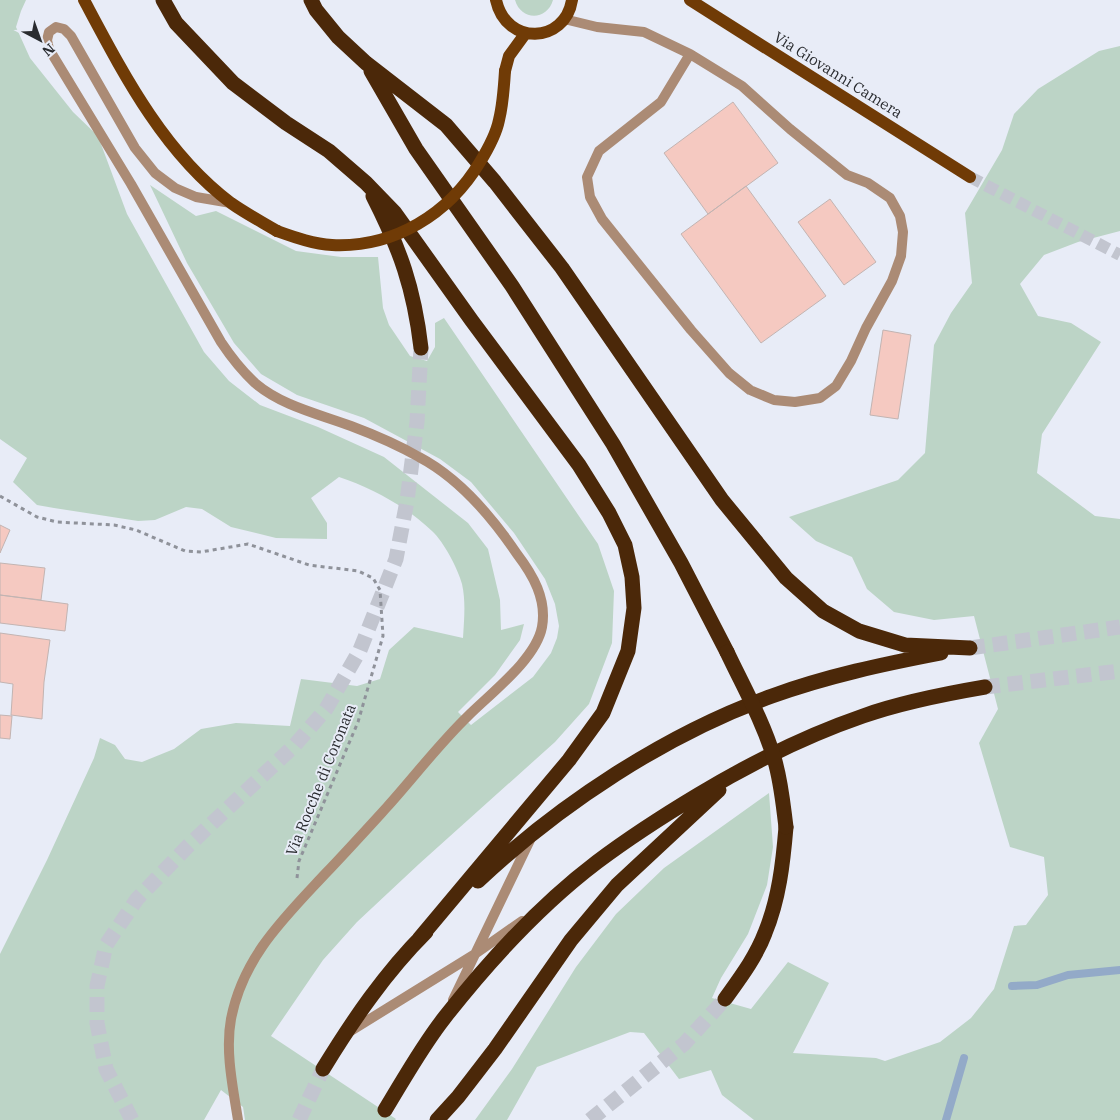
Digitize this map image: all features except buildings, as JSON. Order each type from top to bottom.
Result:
[{"type":"highway","points":[[163,0],[176,23],[233,83],[286,123],[329,151],[366,183],[395,212],[472,321],[579,465],[609,513],[624,545],[632,578],[634,608],[628,651],[603,713],[569,760],[391,971],[343,1036],[323,1070]]},
{"type":"highway","points":[[311,0],[316,10],[338,37],[366,63],[446,125],[495,182],[562,268],[722,500],[786,578],[823,611],[859,631],[905,645],[970,648],[876,665],[773,696],[715,719],[652,752],[592,790],[532,834],[489,871],[419,939]]},
{"type":"highway","points":[[366,63],[416,149],[512,286],[613,444],[681,563],[727,652],[764,731],[774,758],[786,827],[780,886],[765,933],[749,965],[726,999]]},
{"type":"highway","points":[[366,183],[396,243],[415,306],[421,348]]},
{"type":"highway","points":[[385,1110],[444,1018],[513,938],[549,902],[596,863],[649,825],[741,769],[798,741],[864,715],[943,695],[985,688]]},
{"type":"highway","points":[[437,1120],[458,1097],[495,1049],[571,940],[617,885],[741,769]]},
{"type":"main road","points":[[84,0],[148,114],[184,158],[231,203],[277,231],[302,240],[331,245],[359,244],[388,238],[420,224],[446,206],[470,180],[487,151],[499,121],[504,71],[510,56],[525,34]]},
{"type":"main road","points":[[496,0],[500,13],[507,23],[525,34],[539,34],[556,27],[564,19],[572,0]]},
{"type":"main road","name":"Via Giovanni Camera","points":[[690,0],[970,177]]},
{"type":"street","points":[[564,19],[596,27],[644,32],[690,54],[742,86],[790,129],[847,175],[868,183],[890,198],[900,216],[903,232],[901,256],[892,281],[866,328],[851,361],[836,386],[820,398],[795,402],[774,400],[750,390],[729,373],[691,330],[602,219],[590,198],[587,177],[599,151],[661,102],[690,54]]},
{"type":"street","points":[[231,203],[196,197],[175,188],[155,174],[136,148],[72,36],[64,29],[56,27],[49,32],[47,40],[49,49],[132,184],[221,342],[237,366],[257,385],[284,401],[388,441],[422,458],[453,481],[486,514],[514,549],[538,587],[542,606],[543,626],[537,645],[520,666],[457,726],[399,794],[294,906],[271,933],[246,970],[231,1021],[230,1047],[238,1120]]},
{"type":"street","points":[[444,1018],[532,834]]},
{"type":"street","points":[[343,1036],[475,954],[549,902]]},
{"type":"path","name":"Via Rocche di Coronata","points":[[0,496],[37,518],[58,522],[114,525],[136,530],[185,551],[201,552],[248,544],[309,565],[358,571],[373,578],[380,590],[382,636],[358,722],[299,861],[294,906]]},
{"type":"green space","points":[[0,0],[26,0],[16,27],[30,58],[73,112],[98,136],[127,214],[204,352],[229,381],[260,405],[318,427],[384,457],[468,523],[488,549],[500,600],[501,630],[524,624],[520,640],[495,675],[458,712],[471,725],[533,677],[551,653],[559,626],[555,604],[545,579],[514,533],[471,482],[440,459],[364,418],[297,395],[261,374],[234,343],[187,263],[150,185],[196,216],[216,211],[296,251],[341,257],[378,257],[383,308],[389,325],[410,356],[427,361],[435,347],[435,323],[444,318],[598,544],[614,591],[612,643],[589,704],[555,742],[357,922],[323,960],[271,1036],[395,1120],[245,1120],[243,1107],[221,1090],[204,1120],[0,1120],[0,954],[47,860],[94,758],[100,738],[115,745],[125,759],[142,762],[174,749],[201,729],[236,723],[290,726],[301,679],[357,686],[380,679],[389,650],[414,627],[463,638],[464,611],[460,578],[450,556],[437,536],[400,506],[364,487],[339,477],[311,498],[327,523],[327,539],[276,538],[231,527],[202,509],[186,507],[155,520],[138,521],[37,505],[13,482],[27,458],[0,439]]},
{"type":"green space","points":[[515,0],[553,0],[545,12],[534,16],[523,12]]},
{"type":"green space","points":[[1120,46],[1120,231],[1078,242],[1044,255],[1020,284],[1038,316],[1071,323],[1101,342],[1042,434],[1037,473],[1095,516],[1120,519],[1120,1120],[754,1120],[722,1095],[711,1070],[679,1079],[644,1033],[630,1032],[537,1067],[507,1120],[475,1120],[512,1069],[576,967],[616,914],[664,868],[769,793],[773,847],[767,885],[748,934],[721,978],[712,998],[751,1009],[788,962],[829,983],[793,1053],[876,1058],[885,1061],[940,1042],[971,1018],[994,989],[1014,926],[1026,925],[1048,895],[1044,857],[1010,847],[979,743],[998,709],[974,616],[934,620],[894,612],[867,589],[852,557],[816,541],[789,517],[898,480],[925,453],[934,345],[951,313],[972,283],[965,213],[1002,150],[1014,114],[1038,89],[1099,51]]},
{"type":"waterway","points":[[1012,986],[1037,985],[1068,975],[1120,970]]},
{"type":"waterway","points":[[946,1120],[964,1058]]},
{"type":"tunnel","points":[[970,177],[1120,255]]},
{"type":"tunnel","points":[[132,1120],[106,1069],[97,1023],[97,986],[106,945],[137,899],[189,845],[295,745],[326,709],[360,650],[396,559],[407,501],[417,422],[421,348]]},
{"type":"tunnel","points":[[970,648],[1120,627]]},
{"type":"tunnel","points":[[985,687],[1120,671]]},
{"type":"tunnel","points":[[590,1120],[684,1044],[725,999]]},
{"type":"tunnel","points":[[299,1120],[323,1069]]}]
